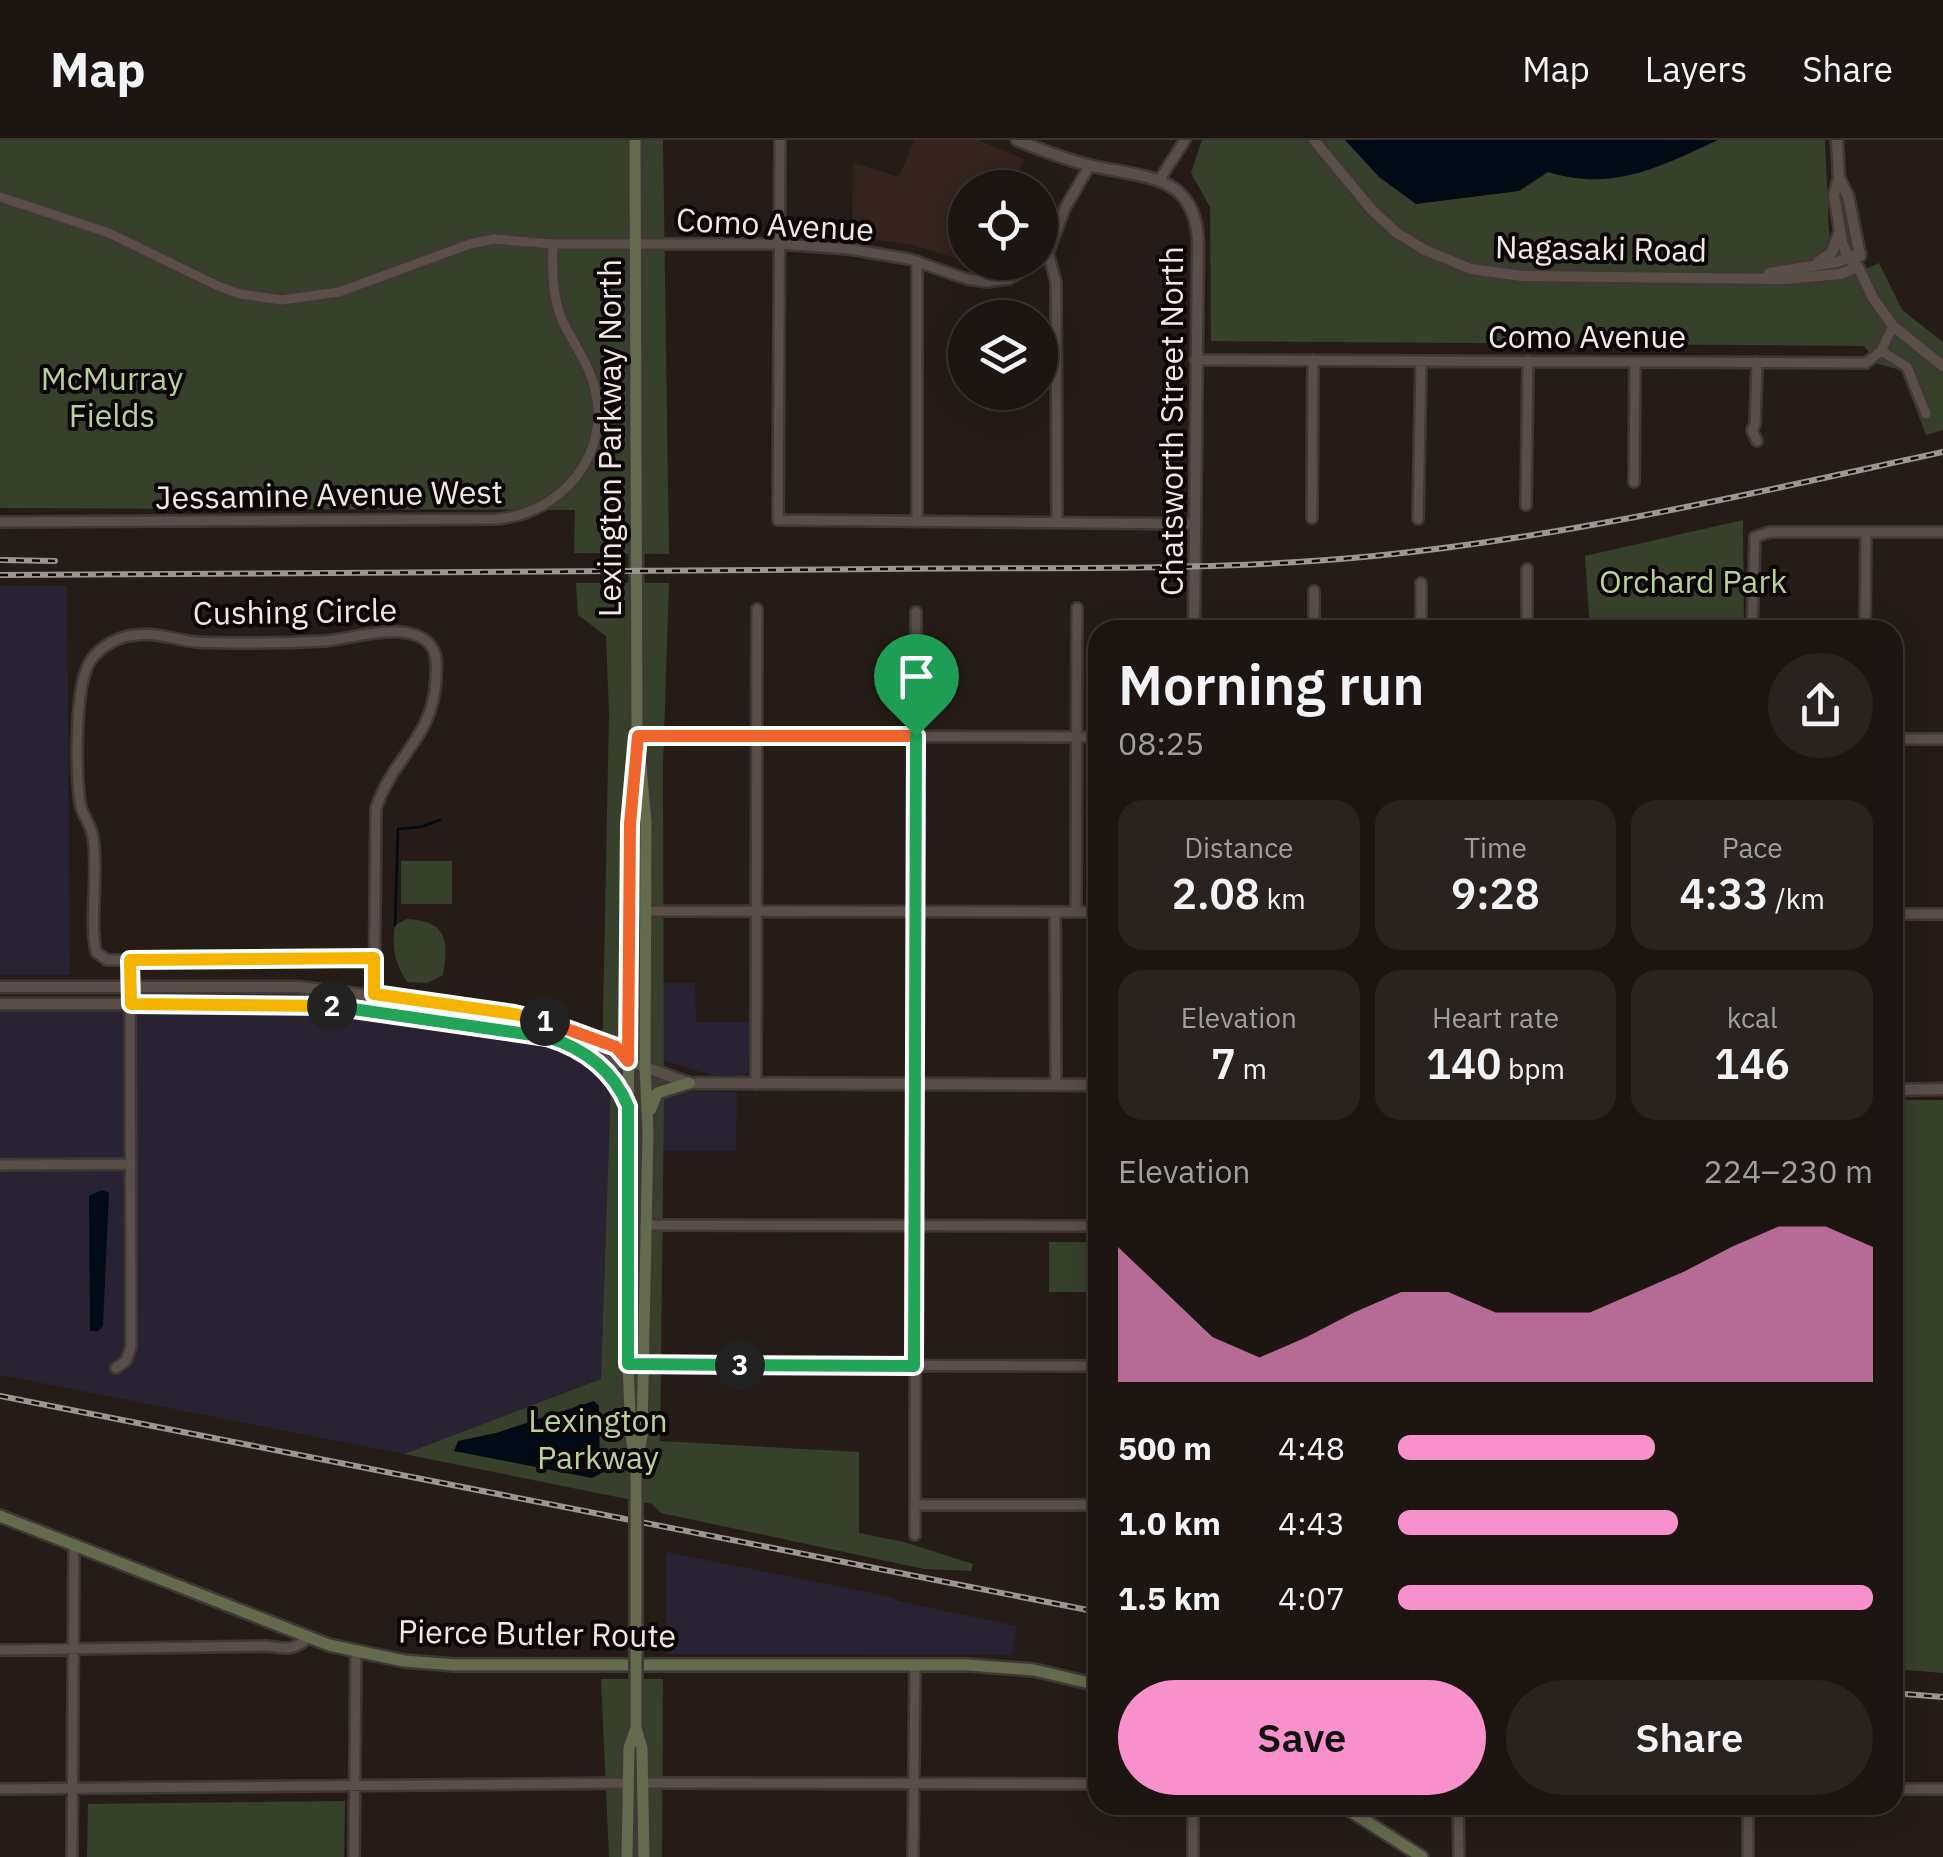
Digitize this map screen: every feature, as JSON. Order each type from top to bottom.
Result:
[{"type":"main road","name":"Lexington Parkway North","points":[[634,140],[638,736],[646,823],[648,1123],[645,1364],[636,1474]]},
{"type":"main road","name":"Lexington Parkway North","points":[[636,1474],[628,1364],[628,908],[638,736]]},
{"type":"main road","points":[[648,1123],[657,1093],[689,1083]]},
{"type":"main road","points":[[636,1474],[636,1728],[642,1748],[644,1857]]},
{"type":"main road","name":"Pierce Butler Route","points":[[0,1516],[309,1637],[356,1652],[404,1661],[455,1665],[1012,1667],[1088,1683]]},
{"type":"main road","points":[[627,1857],[629,1748],[636,1728]]},
{"type":"main road","points":[[1357,1815],[1422,1857]]},
{"type":"street","points":[[780,140],[778,520],[1194,524]]},
{"type":"street","points":[[1017,140],[1090,165],[1160,179],[1185,140]]},
{"type":"street","name":"Nagasaki Road","points":[[1314,140],[1372,210],[1397,232],[1425,250],[1471,268],[1522,276],[1757,276]]},
{"type":"street","points":[[1837,140],[1839,178],[1834,195],[1853,262],[1893,326],[1943,366]]},
{"type":"street","points":[[1058,224],[1090,165]]},
{"type":"street","points":[[1757,276],[1840,274],[1853,262],[1860,253],[1848,196],[1839,178]]},
{"type":"street","name":"Chatsworth Street North","points":[[1160,179],[1188,202],[1198,232],[1194,620]]},
{"type":"street","name":"Como Avenue","points":[[0,198],[110,232],[240,294],[282,300],[340,292],[494,238],[553,244],[779,244],[850,249],[917,261],[948,272]]},
{"type":"street","points":[[1809,266],[1832,252],[1840,227]]},
{"type":"street","name":"Jessamine Avenue West","points":[[0,522],[497,520],[544,507],[581,472],[594,442],[598,416],[589,370],[556,303],[553,244]]},
{"type":"street","points":[[917,261],[917,522]]},
{"type":"street","points":[[1757,276],[1853,262]]},
{"type":"street","name":"Como Avenue","points":[[974,280],[1009,280]]},
{"type":"street","points":[[1055,280],[1056,523]]},
{"type":"street","points":[[1893,326],[1881,351],[1907,367],[1926,414]]},
{"type":"street","name":"Como Avenue","points":[[1196,360],[1866,362],[1881,351]]},
{"type":"street","points":[[1312,518],[1313,360]]},
{"type":"street","points":[[1418,519],[1421,361]]},
{"type":"street","points":[[1526,505],[1528,361]]},
{"type":"street","points":[[1634,482],[1635,362]]},
{"type":"street","points":[[1757,362],[1756,424],[1752,430],[1757,441]]},
{"type":"street","points":[[1752,620],[1755,538],[1770,532],[1943,532]]},
{"type":"street","points":[[1865,620],[1866,532]]},
{"type":"street","points":[[1527,569],[1527,620]]},
{"type":"street","points":[[1421,582],[1421,620]]},
{"type":"street","points":[[1314,591],[1314,620]]},
{"type":"street","points":[[1076,912],[1077,608]]},
{"type":"street","points":[[756,609],[756,1084]]},
{"type":"street","points":[[915,1535],[916,612]]},
{"type":"street","name":"Cushing Circle","points":[[130,960],[101,958],[94,944],[94,840],[80,802],[79,699],[83,677],[95,655],[116,640],[136,634],[165,634],[188,641],[212,642],[326,640],[354,634],[406,633],[422,638],[436,655],[435,700],[430,718],[385,786],[376,808],[374,1011]]},
{"type":"street","points":[[638,736],[1088,737]]},
{"type":"street","points":[[1903,739],[1943,740]]},
{"type":"street","points":[[628,908],[1088,912]]},
{"type":"street","points":[[1055,912],[1056,1084]]},
{"type":"street","points":[[1903,914],[1943,914]]},
{"type":"street","points":[[116,1368],[126,1361],[131,1347],[130,960],[374,958]]},
{"type":"street","points":[[0,1004],[298,987],[530,1016],[616,1047],[628,1061],[689,1083],[1088,1085]]},
{"type":"street","points":[[0,988],[374,1011],[525,1032],[570,1044],[616,1064],[628,1061]]},
{"type":"street","points":[[570,1044],[608,1070],[628,1106]]},
{"type":"street","points":[[1903,1090],[1943,1089]]},
{"type":"street","points":[[0,1165],[131,1164]]},
{"type":"street","points":[[645,1225],[1088,1226]]},
{"type":"street","points":[[628,1364],[1088,1366]]},
{"type":"street","points":[[916,1505],[1088,1506]]},
{"type":"street","points":[[72,1857],[74,1545]]},
{"type":"street","points":[[0,1650],[267,1646],[289,1650],[309,1637]]},
{"type":"street","points":[[354,1857],[356,1652]]},
{"type":"street","points":[[913,1857],[915,1665]]},
{"type":"street","points":[[0,1789],[628,1783]]},
{"type":"street","points":[[643,1783],[1088,1784]]},
{"type":"street","points":[[1903,1789],[1943,1789]]},
{"type":"street","points":[[1193,1815],[1194,1857]]},
{"type":"street","points":[[1458,1815],[1459,1857]]},
{"type":"street","points":[[1748,1815],[1748,1857]]},
{"type":"shaded area","points":[[914,140],[978,140],[1024,159],[1019,170],[948,170],[948,256],[913,245],[852,236],[853,163],[899,177]]},
{"type":"shaded area","points":[[1345,140],[1718,140],[1635,174],[1593,179],[1548,172],[1519,191],[1416,204],[1379,177]]},
{"type":"shaded area","points":[[0,586],[67,586],[70,975],[0,975]]},
{"type":"shaded area","points":[[651,983],[695,983],[696,1022],[750,1022],[748,1072],[744,1076],[711,1075],[655,1058]]},
{"type":"shaded area","points":[[314,1009],[531,1037],[561,1046],[602,1069],[611,1079],[601,1379],[404,1454],[0,1375],[0,1011]]},
{"type":"shaded area","points":[[667,1092],[737,1092],[736,1151],[651,1151],[655,1105]]},
{"type":"shaded area","points":[[102,1190],[109,1193],[103,1326],[90,1331],[89,1196]]},
{"type":"shaded area","points":[[594,1401],[599,1406],[600,1474],[592,1478],[454,1451],[458,1441],[496,1433]]},
{"type":"shaded area","points":[[666,1552],[1017,1626],[1012,1655],[666,1654]]},
{"type":"green space","name":"McMurray Fields","points":[[0,140],[663,140],[669,554],[574,553],[575,510],[0,508]]},
{"type":"green space","points":[[1202,140],[1825,140],[1829,232],[1840,281],[1879,263],[1902,310],[1943,342],[1943,430],[1926,435],[1901,370],[1878,364],[1864,346],[1211,341],[1210,207],[1191,173]]},
{"type":"green space","name":"Orchard Park","points":[[1743,520],[1744,620],[1589,620],[1585,556]]},
{"type":"green space","name":"Lexington Parkway","points":[[576,583],[669,583],[663,766],[660,1441],[859,1452],[859,1533],[904,1542],[973,1564],[971,1571],[924,1569],[661,1513],[652,1504],[404,1454],[601,1379],[611,1079],[602,1069],[609,713],[606,636],[578,615]]},
{"type":"green space","points":[[401,861],[452,861],[452,904],[401,904]]},
{"type":"green space","points":[[407,919],[438,928],[445,942],[443,975],[427,983],[407,982],[397,961],[395,925]]},
{"type":"green space","points":[[1903,1100],[1943,1100],[1943,1673],[1903,1670]]},
{"type":"green space","points":[[1049,1242],[1088,1242],[1088,1292],[1049,1292]]},
{"type":"green space","points":[[601,1679],[663,1679],[662,1857],[609,1857]]},
{"type":"green space","points":[[345,1801],[344,1857],[87,1857],[88,1804]]},
{"type":"waterway","points":[[395,925],[398,829],[440,820]]},
{"type":"railway","points":[[0,575],[1128,568],[1313,561],[1446,548],[1589,526],[1943,452]]},
{"type":"railway","points":[[0,560],[55,561]]},
{"type":"railway","points":[[0,1396],[1088,1610]]},
{"type":"railway","points":[[1903,1694],[1943,1697]]},
{"type":"route","points":[[638,736],[916,736],[914,1366],[628,1364],[628,1106],[608,1070],[570,1044],[525,1032],[338,1006],[131,1004],[130,960],[374,958],[374,994],[530,1016],[616,1047],[628,1061],[630,824],[638,736]]}]
